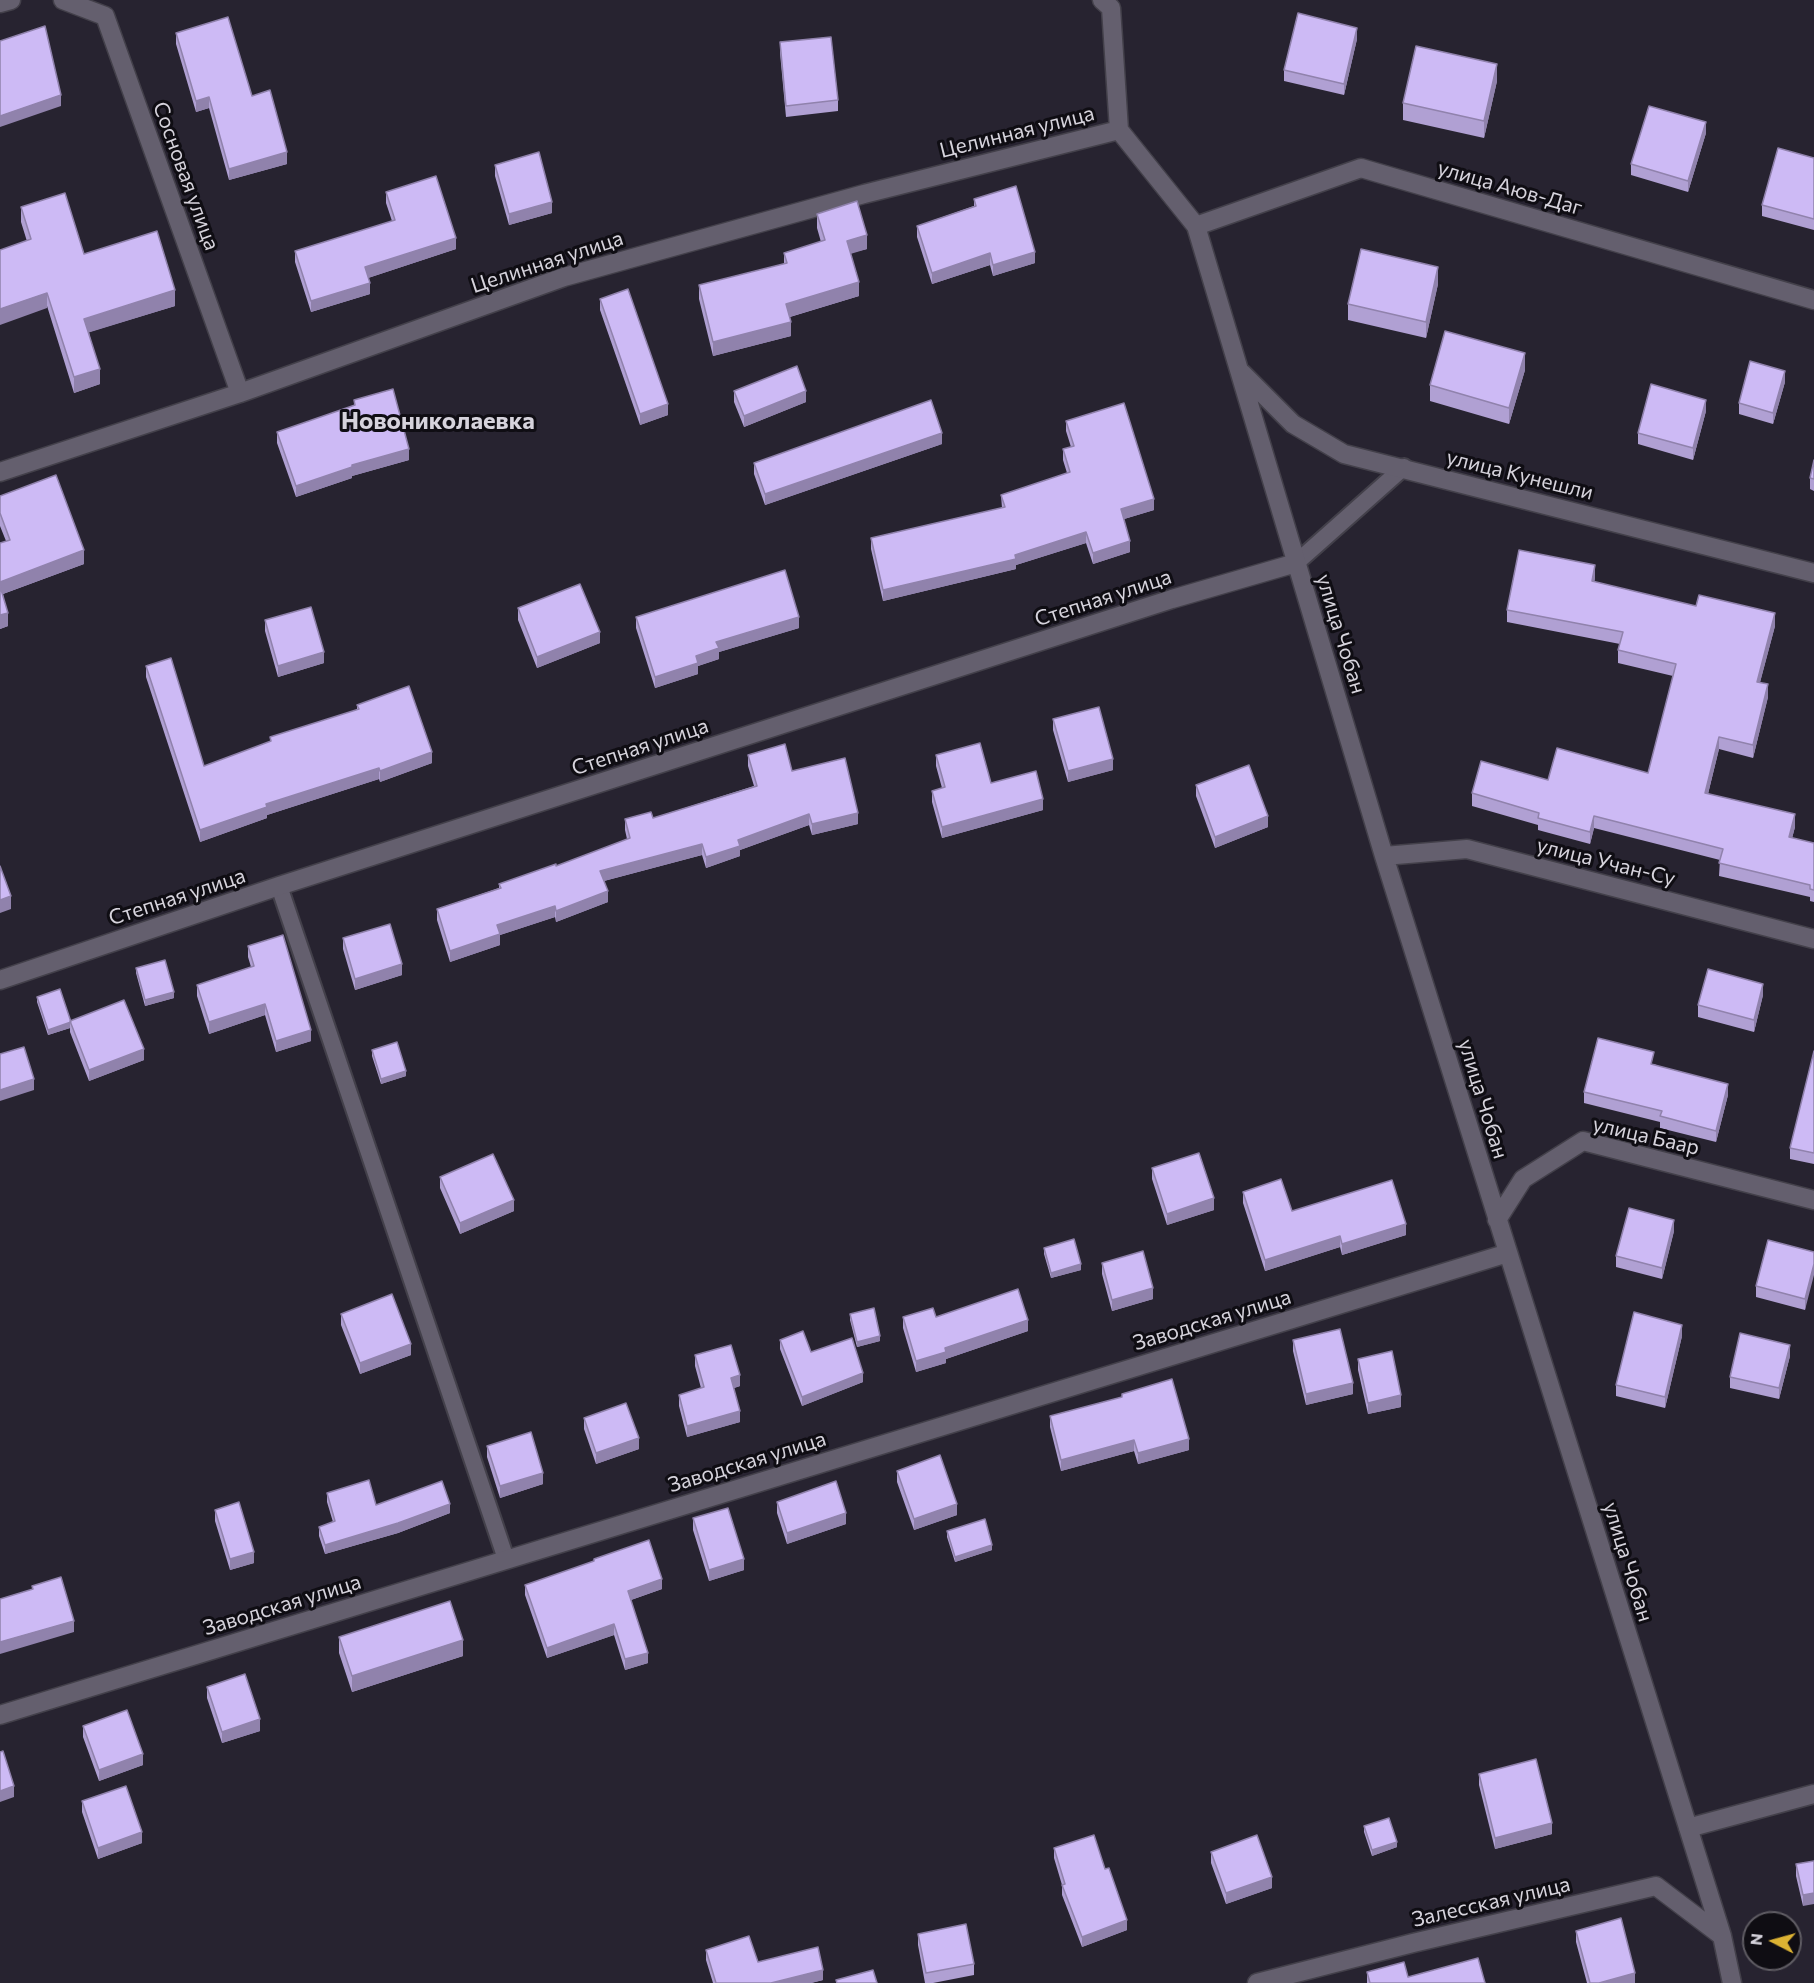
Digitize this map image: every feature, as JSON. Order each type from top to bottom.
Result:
[{"type":"street","points":[[0,3],[11,0]]},
{"type":"street","name":"Сосновая улица","points":[[63,0],[105,16],[240,393]]},
{"type":"street","points":[[1101,0],[1111,8],[1119,130],[1196,226]]},
{"type":"street","name":"Целинная улица","points":[[0,472],[240,393],[564,277],[864,194],[1119,130]]},
{"type":"street","name":"улица Аюв-Даг","points":[[1196,226],[1361,168],[1814,300]]},
{"type":"street","name":"улица Чобан","points":[[1196,226],[1384,856],[1722,1936],[1732,1983]]},
{"type":"street","name":"улица Кунешли","points":[[1240,371],[1293,424],[1344,454],[1404,467],[1814,573]]},
{"type":"street","name":"Степная улица","points":[[0,980],[279,886],[1296,562]]},
{"type":"street","name":"улица Учан-Су","points":[[1384,856],[1467,849],[1814,939]]},
{"type":"street","name":"улица Баар","points":[[1497,1220],[1523,1179],[1583,1141],[1814,1200]]},
{"type":"street","name":"Заводская улица","points":[[0,1715],[1508,1253]]},
{"type":"street","points":[[1688,1828],[1814,1794]]},
{"type":"street","name":"Залесская улица","points":[[1257,1983],[1413,1943],[1656,1886],[1722,1936]]},
{"type":"lane","points":[[1296,562],[1404,467]]},
{"type":"lane","points":[[279,886],[507,1559]]},
{"type":"building","points":[[1298,13],[1357,28],[1344,84],[1284,70]]},
{"type":"building","points":[[228,17],[252,96],[270,90],[287,152],[229,169],[209,97],[196,101],[176,33]]},
{"type":"building","points":[[45,26],[61,95],[0,116],[0,41]]},
{"type":"building","points":[[831,37],[838,100],[786,106],[780,42]]},
{"type":"building","points":[[1416,46],[1497,64],[1484,121],[1403,103]]},
{"type":"building","points":[[1649,106],[1706,122],[1688,181],[1631,164]]},
{"type":"building","points":[[1778,148],[1814,158],[1814,219],[1762,205]]},
{"type":"building","points":[[539,152],[552,202],[509,214],[495,165]]},
{"type":"building","points":[[436,176],[456,238],[365,267],[370,283],[311,301],[295,251],[395,220],[386,192]]},
{"type":"building","points":[[1016,186],[1035,252],[993,265],[990,253],[932,273],[917,226],[976,206],[974,199]]},
{"type":"building","points":[[65,193],[84,254],[157,231],[175,290],[84,319],[100,369],[74,377],[47,293],[0,309],[0,250],[31,239],[21,207]]},
{"type":"building","points":[[857,201],[867,235],[847,241],[859,282],[786,304],[791,322],[713,342],[699,285],[787,263],[784,253],[825,240],[817,214]]},
{"type":"building","points":[[1361,249],[1438,267],[1426,322],[1348,304]]},
{"type":"building","points":[[628,289],[668,404],[640,414],[600,299]]},
{"type":"building","points":[[1445,331],[1525,353],[1509,408],[1430,385]]},
{"type":"building","points":[[1750,361],[1785,371],[1773,413],[1739,403]]},
{"type":"building","points":[[797,366],[806,391],[744,416],[734,391]]},
{"type":"building","points":[[1651,384],[1706,400],[1693,448],[1638,433]]},
{"type":"building","points":[[393,389],[409,449],[352,465],[352,467],[296,486],[277,432],[355,405],[354,400]]},
{"type":"building","points":[[931,400],[942,433],[765,494],[754,463]]},
{"type":"building","points":[[1124,403],[1154,499],[1121,509],[1130,541],[1093,553],[1086,532],[1015,555],[1016,559],[883,590],[871,538],[1005,507],[1001,495],[1070,472],[1063,449],[1074,446],[1066,421]]},
{"type":"building","points":[[1814,460],[1814,479],[1810,478]]},
{"type":"building","points":[[56,475],[84,550],[0,582],[0,543],[10,540],[0,513],[0,496]]},
{"type":"building","points":[[1519,550],[1595,565],[1592,581],[1696,606],[1699,595],[1775,613],[1757,682],[1768,684],[1753,745],[1719,737],[1705,793],[1795,814],[1789,837],[1814,843],[1814,890],[1810,889],[1810,885],[1719,863],[1723,849],[1594,816],[1590,832],[1538,818],[1539,813],[1472,793],[1481,761],[1548,780],[1557,748],[1648,773],[1676,664],[1618,650],[1623,632],[1507,610]]},
{"type":"building","points":[[785,570],[799,617],[716,642],[719,648],[696,656],[698,663],[655,677],[636,617]]},
{"type":"building","points":[[580,584],[600,632],[537,657],[518,608]]},
{"type":"building","points":[[0,586],[8,613],[0,615]]},
{"type":"building","points":[[311,607],[324,652],[278,666],[265,620]]},
{"type":"building","points":[[171,658],[204,766],[271,741],[270,737],[359,709],[357,705],[409,686],[432,752],[380,771],[379,768],[266,804],[267,807],[200,830],[146,666]]},
{"type":"building","points":[[1099,707],[1113,759],[1068,771],[1053,719]]},
{"type":"building","points":[[980,743],[991,783],[1036,771],[1043,799],[942,827],[932,791],[945,787],[936,755]]},
{"type":"building","points":[[785,744],[792,771],[845,758],[858,813],[812,824],[809,814],[738,840],[740,846],[706,857],[702,844],[600,871],[608,891],[556,911],[555,906],[497,925],[500,934],[450,951],[437,909],[501,888],[499,884],[556,864],[556,866],[630,838],[625,819],[651,812],[653,818],[757,786],[748,755]]},
{"type":"building","points":[[1249,765],[1268,816],[1215,837],[1196,785]]},
{"type":"building","points":[[0,866],[11,896],[0,900]]},
{"type":"building","points":[[390,924],[402,964],[355,979],[343,938]]},
{"type":"building","points":[[283,935],[311,1030],[276,1041],[265,1004],[209,1022],[197,985],[254,966],[248,946]]},
{"type":"building","points":[[165,960],[174,992],[145,1000],[136,968]]},
{"type":"building","points":[[1708,969],[1763,984],[1754,1020],[1698,1005]]},
{"type":"building","points":[[60,989],[71,1022],[48,1030],[37,997]]},
{"type":"building","points":[[124,1000],[144,1049],[89,1070],[70,1021]]},
{"type":"building","points":[[1598,1038],[1654,1052],[1651,1064],[1728,1084],[1716,1131],[1660,1116],[1662,1111],[1584,1092]]},
{"type":"building","points":[[397,1042],[406,1071],[381,1079],[372,1050]]},
{"type":"building","points":[[24,1047],[34,1079],[0,1090],[0,1054]]},
{"type":"building","points":[[1814,1051],[1814,1153],[1790,1148]]},
{"type":"building","points":[[1199,1153],[1214,1198],[1167,1214],[1152,1168]]},
{"type":"building","points":[[493,1154],[514,1200],[460,1223],[440,1177]]},
{"type":"building","points":[[1281,1179],[1292,1211],[1392,1180],[1406,1224],[1342,1244],[1340,1236],[1265,1260],[1243,1192]]},
{"type":"building","points":[[1629,1208],[1674,1220],[1662,1268],[1616,1256]]},
{"type":"building","points":[[1074,1239],[1081,1264],[1051,1273],[1044,1248]]},
{"type":"building","points":[[1768,1240],[1814,1252],[1814,1264],[1805,1299],[1756,1286]]},
{"type":"building","points":[[1143,1251],[1153,1288],[1112,1300],[1102,1263]]},
{"type":"building","points":[[1018,1289],[1028,1320],[945,1348],[946,1352],[916,1361],[903,1317],[933,1308],[936,1317]]},
{"type":"building","points":[[392,1294],[411,1344],[360,1363],[341,1314]]},
{"type":"building","points":[[874,1308],[880,1336],[857,1342],[850,1314]]},
{"type":"building","points":[[1634,1312],[1682,1325],[1665,1397],[1616,1385]]},
{"type":"building","points":[[1340,1329],[1353,1383],[1306,1394],[1293,1340]]},
{"type":"building","points":[[803,1331],[811,1352],[852,1338],[863,1373],[802,1397],[780,1340]]},
{"type":"building","points":[[1740,1333],[1790,1345],[1779,1388],[1730,1377]]},
{"type":"building","points":[[731,1345],[740,1375],[731,1378],[740,1411],[687,1426],[679,1395],[704,1387],[695,1355]]},
{"type":"building","points":[[1392,1351],[1401,1395],[1368,1403],[1358,1359]]},
{"type":"building","points":[[1172,1379],[1189,1439],[1138,1453],[1134,1440],[1061,1460],[1050,1416],[1122,1397],[1122,1394]]},
{"type":"building","points":[[626,1403],[639,1438],[596,1453],[584,1418]]},
{"type":"building","points":[[531,1432],[543,1473],[500,1486],[487,1446]]},
{"type":"building","points":[[940,1455],[957,1504],[914,1519],[897,1471]]},
{"type":"building","points":[[369,1480],[376,1505],[442,1481],[450,1504],[398,1523],[325,1545],[319,1527],[335,1521],[327,1493]]},
{"type":"building","points":[[836,1481],[846,1513],[787,1533],[777,1502]]},
{"type":"building","points":[[239,1502],[254,1552],[230,1559],[215,1510]]},
{"type":"building","points":[[728,1508],[744,1559],[709,1570],[693,1518]]},
{"type":"building","points":[[985,1519],[992,1545],[955,1557],[947,1531]]},
{"type":"building","points":[[649,1540],[662,1579],[628,1591],[648,1653],[625,1659],[614,1624],[547,1648],[525,1585]]},
{"type":"building","points":[[61,1577],[74,1621],[0,1642],[0,1599]]},
{"type":"building","points":[[450,1601],[463,1640],[352,1676],[339,1637]]},
{"type":"building","points":[[245,1674],[260,1719],[222,1732],[207,1687]]},
{"type":"building","points":[[127,1710],[143,1754],[99,1770],[83,1726]]},
{"type":"building","points":[[3,1751],[14,1786],[0,1791],[0,1752]]},
{"type":"building","points":[[1536,1759],[1552,1823],[1495,1838],[1479,1774]]},
{"type":"building","points":[[126,1786],[142,1832],[98,1848],[82,1801]]},
{"type":"building","points":[[1389,1818],[1397,1842],[1372,1850],[1364,1826]]},
{"type":"building","points":[[1094,1835],[1105,1869],[1109,1868],[1127,1920],[1082,1937],[1062,1885],[1065,1884],[1054,1848]]},
{"type":"building","points":[[1257,1835],[1272,1877],[1226,1893],[1211,1852]]},
{"type":"building","points":[[1814,1861],[1814,1893],[1803,1895],[1796,1864]]},
{"type":"building","points":[[1621,1918],[1635,1973],[1599,1983],[1590,1983],[1576,1931]]},
{"type":"building","points":[[966,1924],[974,1964],[926,1973],[918,1934]]},
{"type":"building","points":[[749,1936],[758,1962],[818,1947],[823,1970],[771,1983],[716,1983],[706,1950]]},
{"type":"building","points":[[1478,1958],[1485,1983],[1370,1983],[1367,1972],[1404,1962],[1408,1977]]},
{"type":"building","points":[[873,1970],[877,1983],[837,1983],[836,1980]]},
{"type":"district","name":"Новониколаевка","points":[[438,421]]}]
